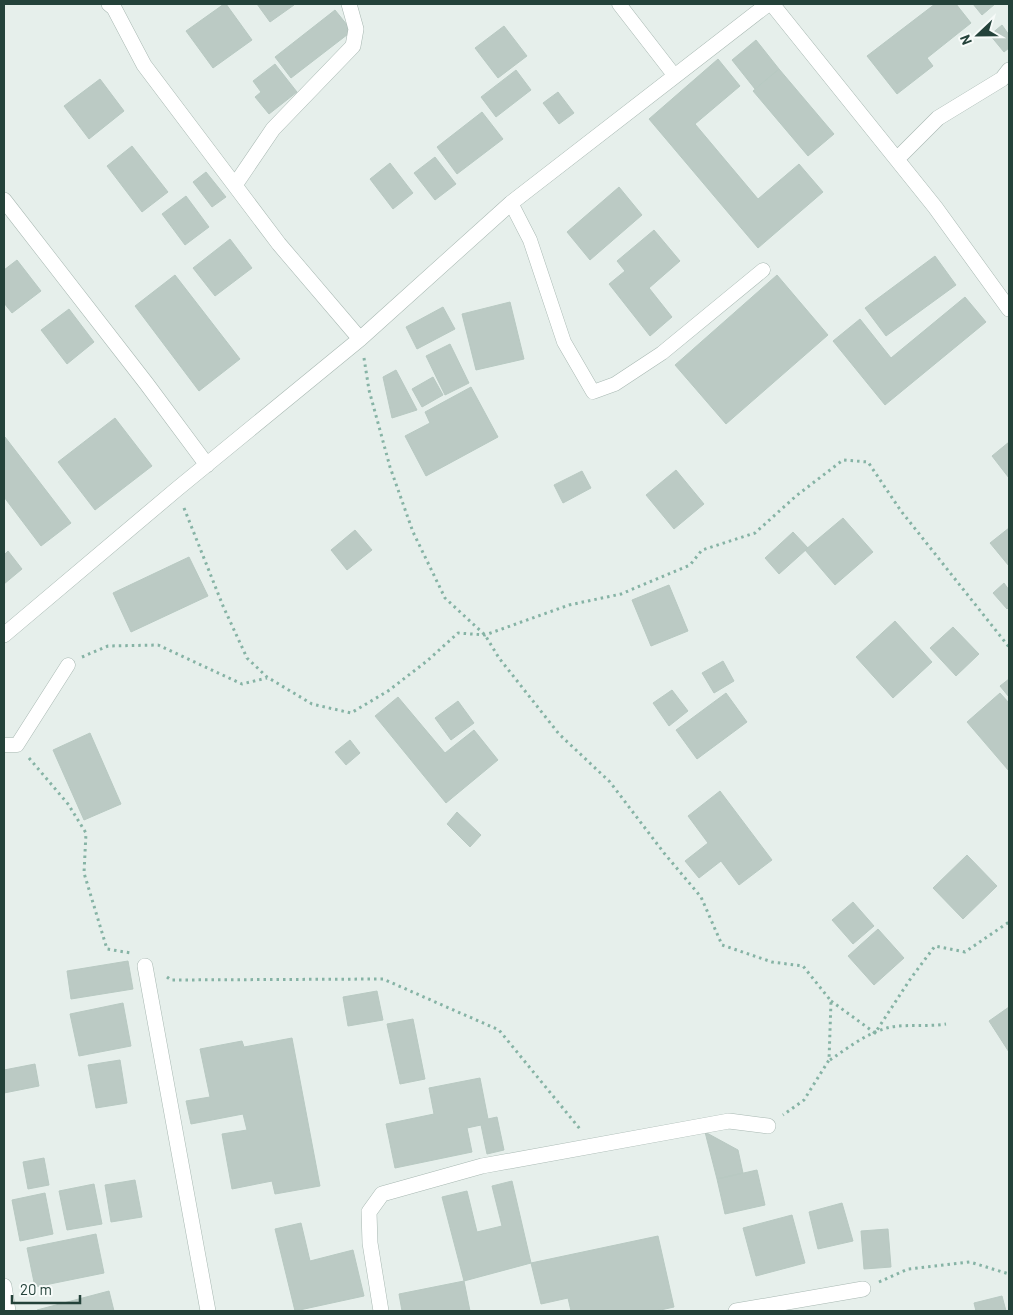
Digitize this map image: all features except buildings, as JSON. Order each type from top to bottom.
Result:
[{"type":"street","points":[[109,4],[114,8],[144,65],[279,244],[360,339]]},
{"type":"street","points":[[235,185],[273,129],[354,46],[356,29],[349,4]]},
{"type":"street","points":[[4,635],[177,489],[360,339],[511,202],[768,4]]},
{"type":"street","points":[[772,4],[935,207],[1009,306]]},
{"type":"street","points":[[897,160],[938,118],[1002,79],[1009,70]]},
{"type":"street","points":[[4,200],[207,465]]},
{"type":"street","points":[[145,966],[208,1311]]},
{"type":"street","points":[[381,1311],[370,1243],[369,1212],[382,1194],[482,1166],[729,1120],[768,1126]]},
{"type":"street","points":[[4,1286],[8,1311]]},
{"type":"street","points":[[736,1311],[863,1289]]},
{"type":"lane","points":[[619,4],[674,75]]},
{"type":"lane","points":[[511,202],[530,240],[564,342],[593,392],[615,384],[662,353],[763,270]]},
{"type":"lane","points":[[11,745],[68,665]]},
{"type":"path","points":[[360,339],[366,366],[368,390],[390,466],[413,532],[445,598],[485,635],[499,658],[559,734],[610,782],[664,853],[701,897],[722,945],[772,962],[803,966],[831,1001],[875,1032]]},
{"type":"path","points":[[177,489],[223,606],[247,658],[268,677],[312,704],[351,713],[388,691],[427,662],[458,633],[485,635],[569,605],[621,594],[690,566],[702,550],[755,533],[796,496],[843,460],[868,462],[901,511],[1009,647]]},
{"type":"path","points":[[68,665],[108,646],[158,645],[242,684],[268,677]]},
{"type":"path","points":[[11,745],[68,804],[86,833],[84,874],[106,949],[135,954],[145,966],[172,980],[383,979],[499,1030],[594,1145]]},
{"type":"path","points":[[875,1032],[935,946],[964,952],[1009,922]]},
{"type":"path","points":[[829,1060],[831,1001]]},
{"type":"path","points":[[768,1126],[804,1100],[829,1060],[866,1036],[892,1027],[946,1024]]},
{"type":"path","points":[[863,1289],[908,1269],[970,1262],[1009,1274]]}]
